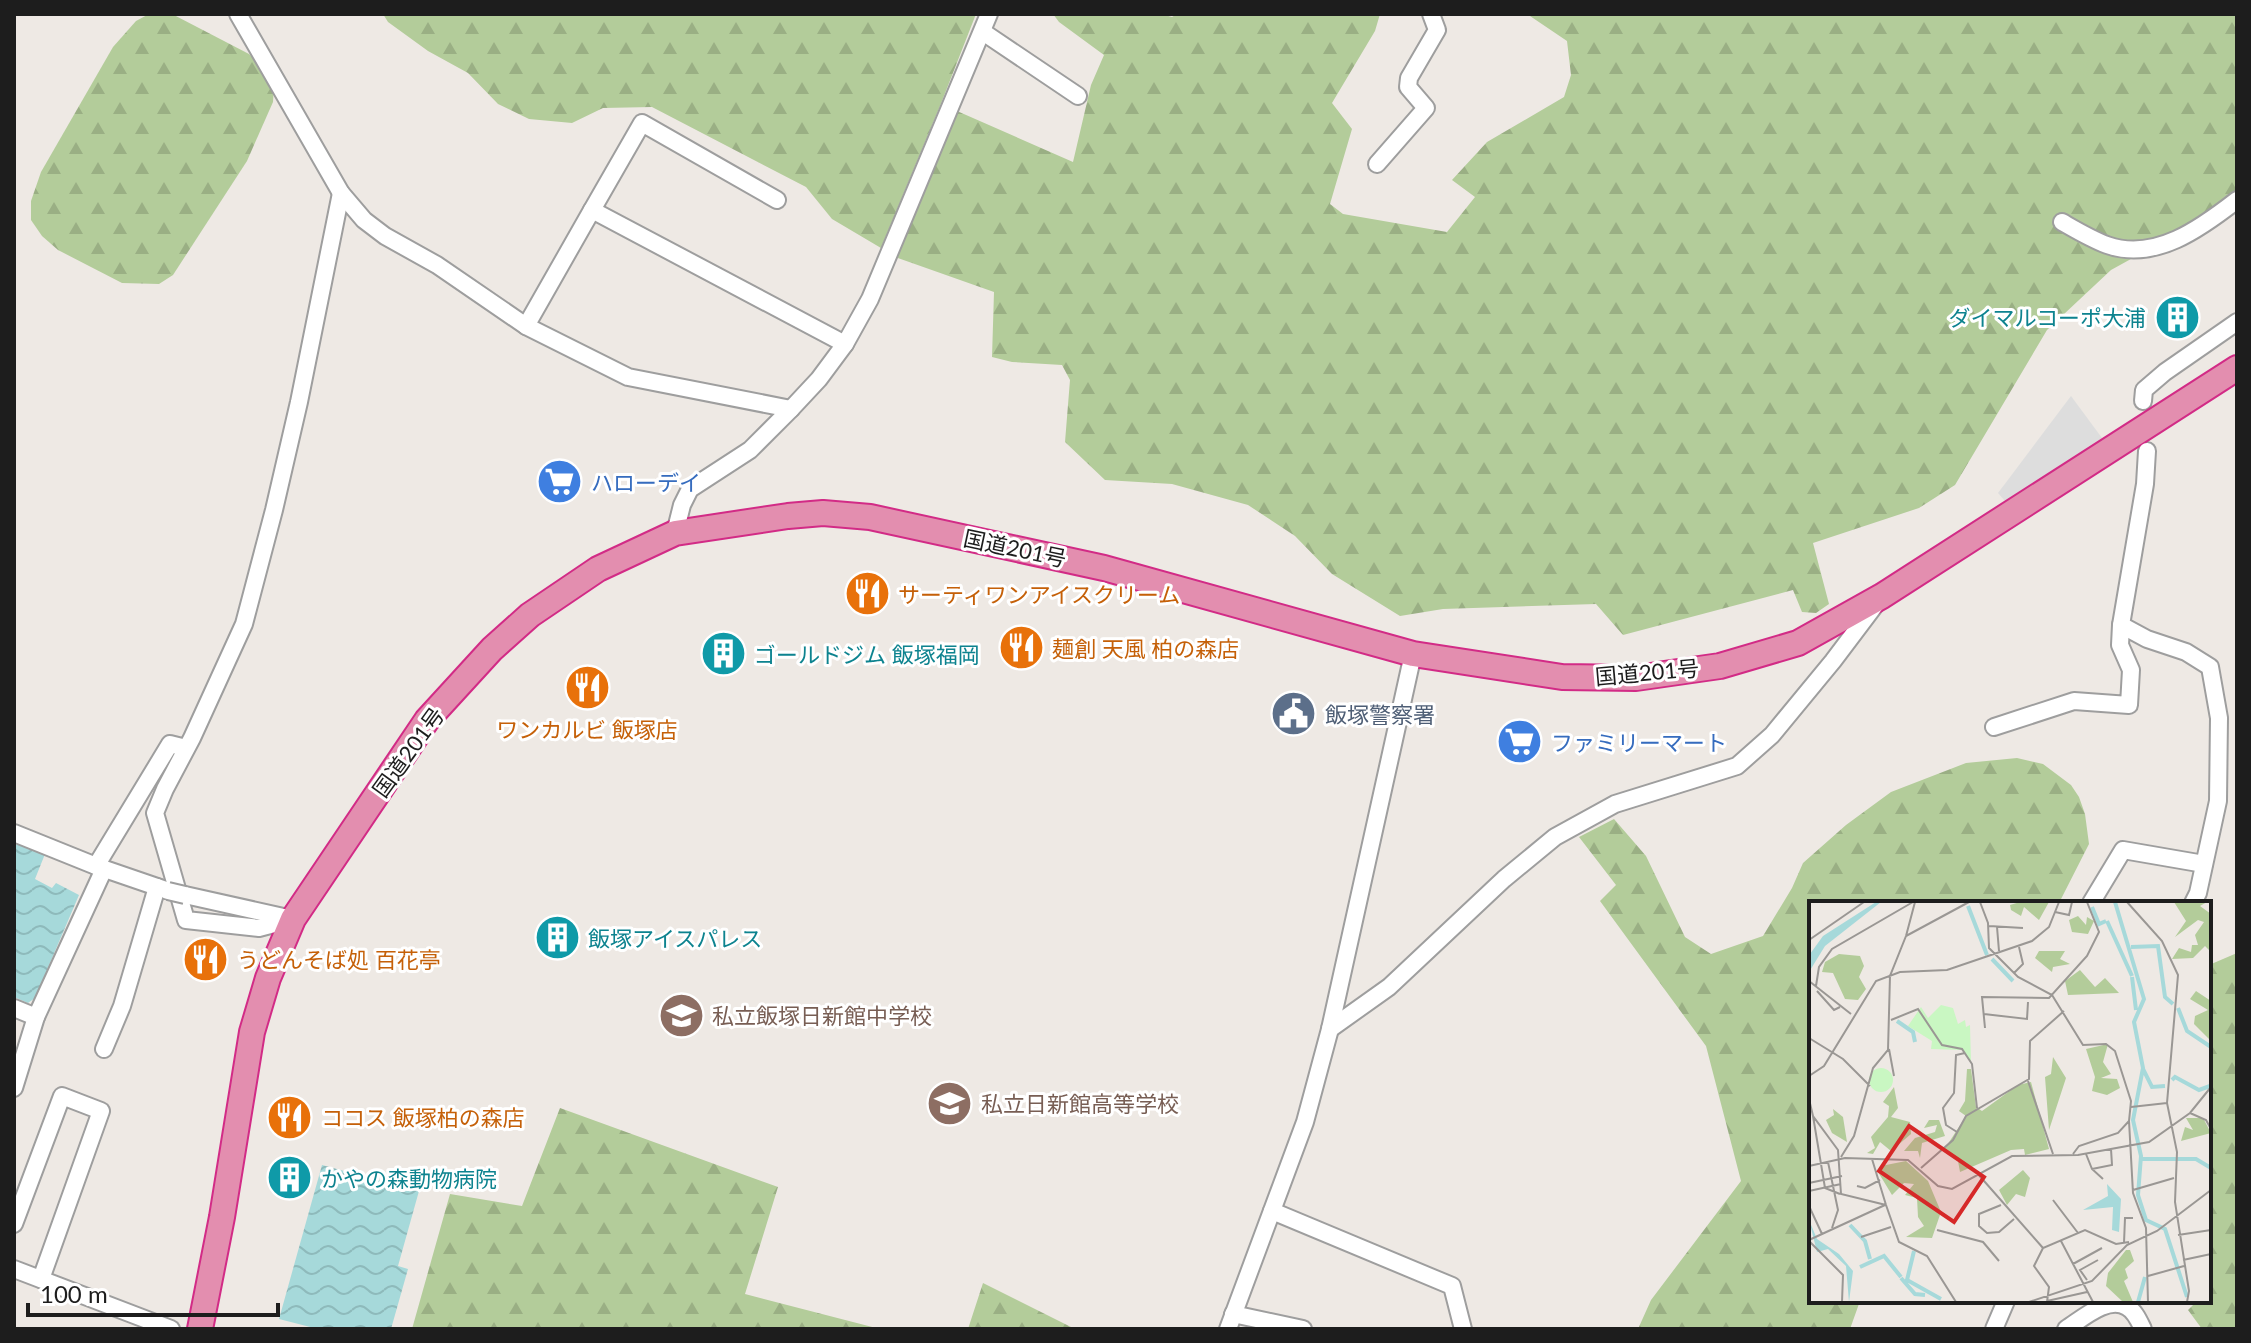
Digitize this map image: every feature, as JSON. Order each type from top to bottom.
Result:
[{"type":"highway","name":"国道201号","points":[[200,1329],[252,1032],[268,978],[293,919],[427,720],[492,649],[530,615],[598,569],[675,533],[823,513],[870,517],[1104,568],[1413,654],[1562,677],[1636,678],[1720,666],[1798,643],[1882,596],[2237,368]]},
{"type":"street","points":[[238,14],[341,193],[364,220],[385,236],[437,265],[526,326],[628,377],[791,409]]},
{"type":"street","points":[[675,533],[682,505],[690,489],[750,450],[819,379],[845,344],[870,299],[989,14]]},
{"type":"street","points":[[1377,164],[1426,108],[1408,87],[1409,78],[1437,30],[1431,14]]},
{"type":"street","points":[[983,32],[1078,96]]},
{"type":"street","points":[[526,326],[642,123],[777,200]]},
{"type":"street","points":[[293,919],[259,928],[186,920],[155,813],[244,624],[299,402],[341,193]]},
{"type":"street","points":[[2062,222],[2108,245],[2138,250],[2167,244],[2237,200]]},
{"type":"street","points":[[592,210],[845,344]]},
{"type":"street","points":[[2143,401],[2144,390],[2165,372],[2237,322]]},
{"type":"street","points":[[1994,727],[2074,701],[2129,705],[2131,670],[2120,645],[2121,625],[2145,484],[2147,451]]},
{"type":"street","points":[[1330,1029],[1389,987],[1504,879],[1555,837],[1615,804],[1737,766],[1772,735],[1882,596]]},
{"type":"street","points":[[2121,625],[2147,639],[2186,652],[2210,667],[2219,718],[2218,801],[2194,901]]},
{"type":"street","points":[[1303,1329],[1231,1322],[1305,1122],[1330,1029],[1413,654]]},
{"type":"street","points":[[14,1088],[36,1017],[100,868],[170,744],[186,748]]},
{"type":"street","points":[[14,833],[162,889],[293,919]]},
{"type":"street","points":[[2092,901],[2123,850],[2204,864]]},
{"type":"street","points":[[104,1049],[162,889]]},
{"type":"street","points":[[14,1008],[36,1017]]},
{"type":"street","points":[[14,1224],[62,1096],[101,1111],[41,1279]]},
{"type":"street","points":[[1272,1211],[1452,1286],[1463,1329]]},
{"type":"street","points":[[14,1269],[171,1329]]},
{"type":"street","points":[[1994,1329],[2005,1303]]},
{"type":"street","points":[[2066,1329],[2097,1308],[2116,1304],[2126,1306],[2135,1314],[2143,1329]]},
{"type":"green space","points":[[149,14],[172,14],[249,54],[266,70],[274,85],[273,102],[247,161],[173,275],[159,284],[122,283],[58,250],[42,236],[31,220],[31,201],[41,172],[113,47],[136,21]]},
{"type":"green space","points":[[383,14],[976,14],[881,248],[832,219],[806,187],[652,107],[603,108],[572,123],[529,119],[498,104],[468,73],[428,51],[388,22]]},
{"type":"green space","points":[[1053,14],[1161,14],[1172,17],[1177,14],[1380,14],[1375,31],[1332,103],[1352,129],[1330,204],[1343,214],[1447,232],[1475,197],[1452,180],[1487,142],[1564,97],[1571,75],[1567,41],[1527,14],[2237,14],[2237,192],[2198,222],[2111,270],[2047,330],[1955,485],[1919,508],[1813,543],[1829,604],[1816,613],[1802,612],[1793,590],[1623,635],[1596,604],[1443,609],[1400,616],[1332,574],[1295,536],[1248,505],[1172,484],[1105,480],[1065,442],[1070,380],[1062,365],[1012,362],[992,357],[994,292],[895,257],[957,111],[1073,162],[1091,85],[1104,55],[1059,22]]},
{"type":"green space","points":[[2017,758],[2043,764],[2071,785],[2079,797],[2089,844],[2060,901],[1809,901],[1809,1303],[1859,1303],[1850,1329],[1638,1329],[1651,1300],[1741,1181],[1706,1046],[1600,901],[1616,885],[1579,837],[1614,819],[1646,856],[1685,937],[1711,954],[1763,936],[1803,863],[1846,825],[1891,792],[1966,763]]},
{"type":"green space","points":[[2237,953],[2237,1329],[2202,1329],[2188,1310],[2195,1303],[2211,1303],[2211,964]]},
{"type":"green space","points":[[560,1108],[778,1187],[745,1294],[880,1329],[412,1329],[450,1194],[522,1206]]},
{"type":"green space","points":[[983,1283],[1071,1327],[1082,1329],[968,1329]]},
{"type":"shaded area","points":[[2071,396],[2102,438],[2005,501],[1998,493]]},
{"type":"water","points":[[14,845],[45,854],[35,879],[52,888],[56,883],[79,895],[35,998],[28,1003],[14,997]]},
{"type":"water","points":[[322,1165],[419,1191],[398,1266],[408,1269],[391,1329],[318,1329],[279,1319]]},
{"type":"place","name":"ダイマルコーポ大浦","points":[[2177,317]]},
{"type":"place","name":"ハローデイ","points":[[560,482]]},
{"type":"place","name":"サーティワンアイスクリーム","points":[[867,594]]},
{"type":"place","name":"麺創 天風 柏の森店","points":[[1021,648]]},
{"type":"place","name":"ゴールドジム 飯塚福岡","points":[[723,654]]},
{"type":"place","name":"ワンカルビ 飯塚店","points":[[587,688]]},
{"type":"place","name":"飯塚警察署","points":[[1294,714]]},
{"type":"place","name":"ファミリーマート","points":[[1520,742]]},
{"type":"place","name":"飯塚アイスパレス","points":[[557,938]]},
{"type":"place","name":"うどんそば処 百花亭","points":[[206,959]]},
{"type":"place","name":"私立飯塚日新館中学校","points":[[681,1015]]},
{"type":"place","name":"私立日新館高等学校","points":[[950,1103]]},
{"type":"place","name":"ココス 飯塚柏の森店","points":[[290,1117]]},
{"type":"place","name":"かやの森動物病院","points":[[290,1178]]}]
